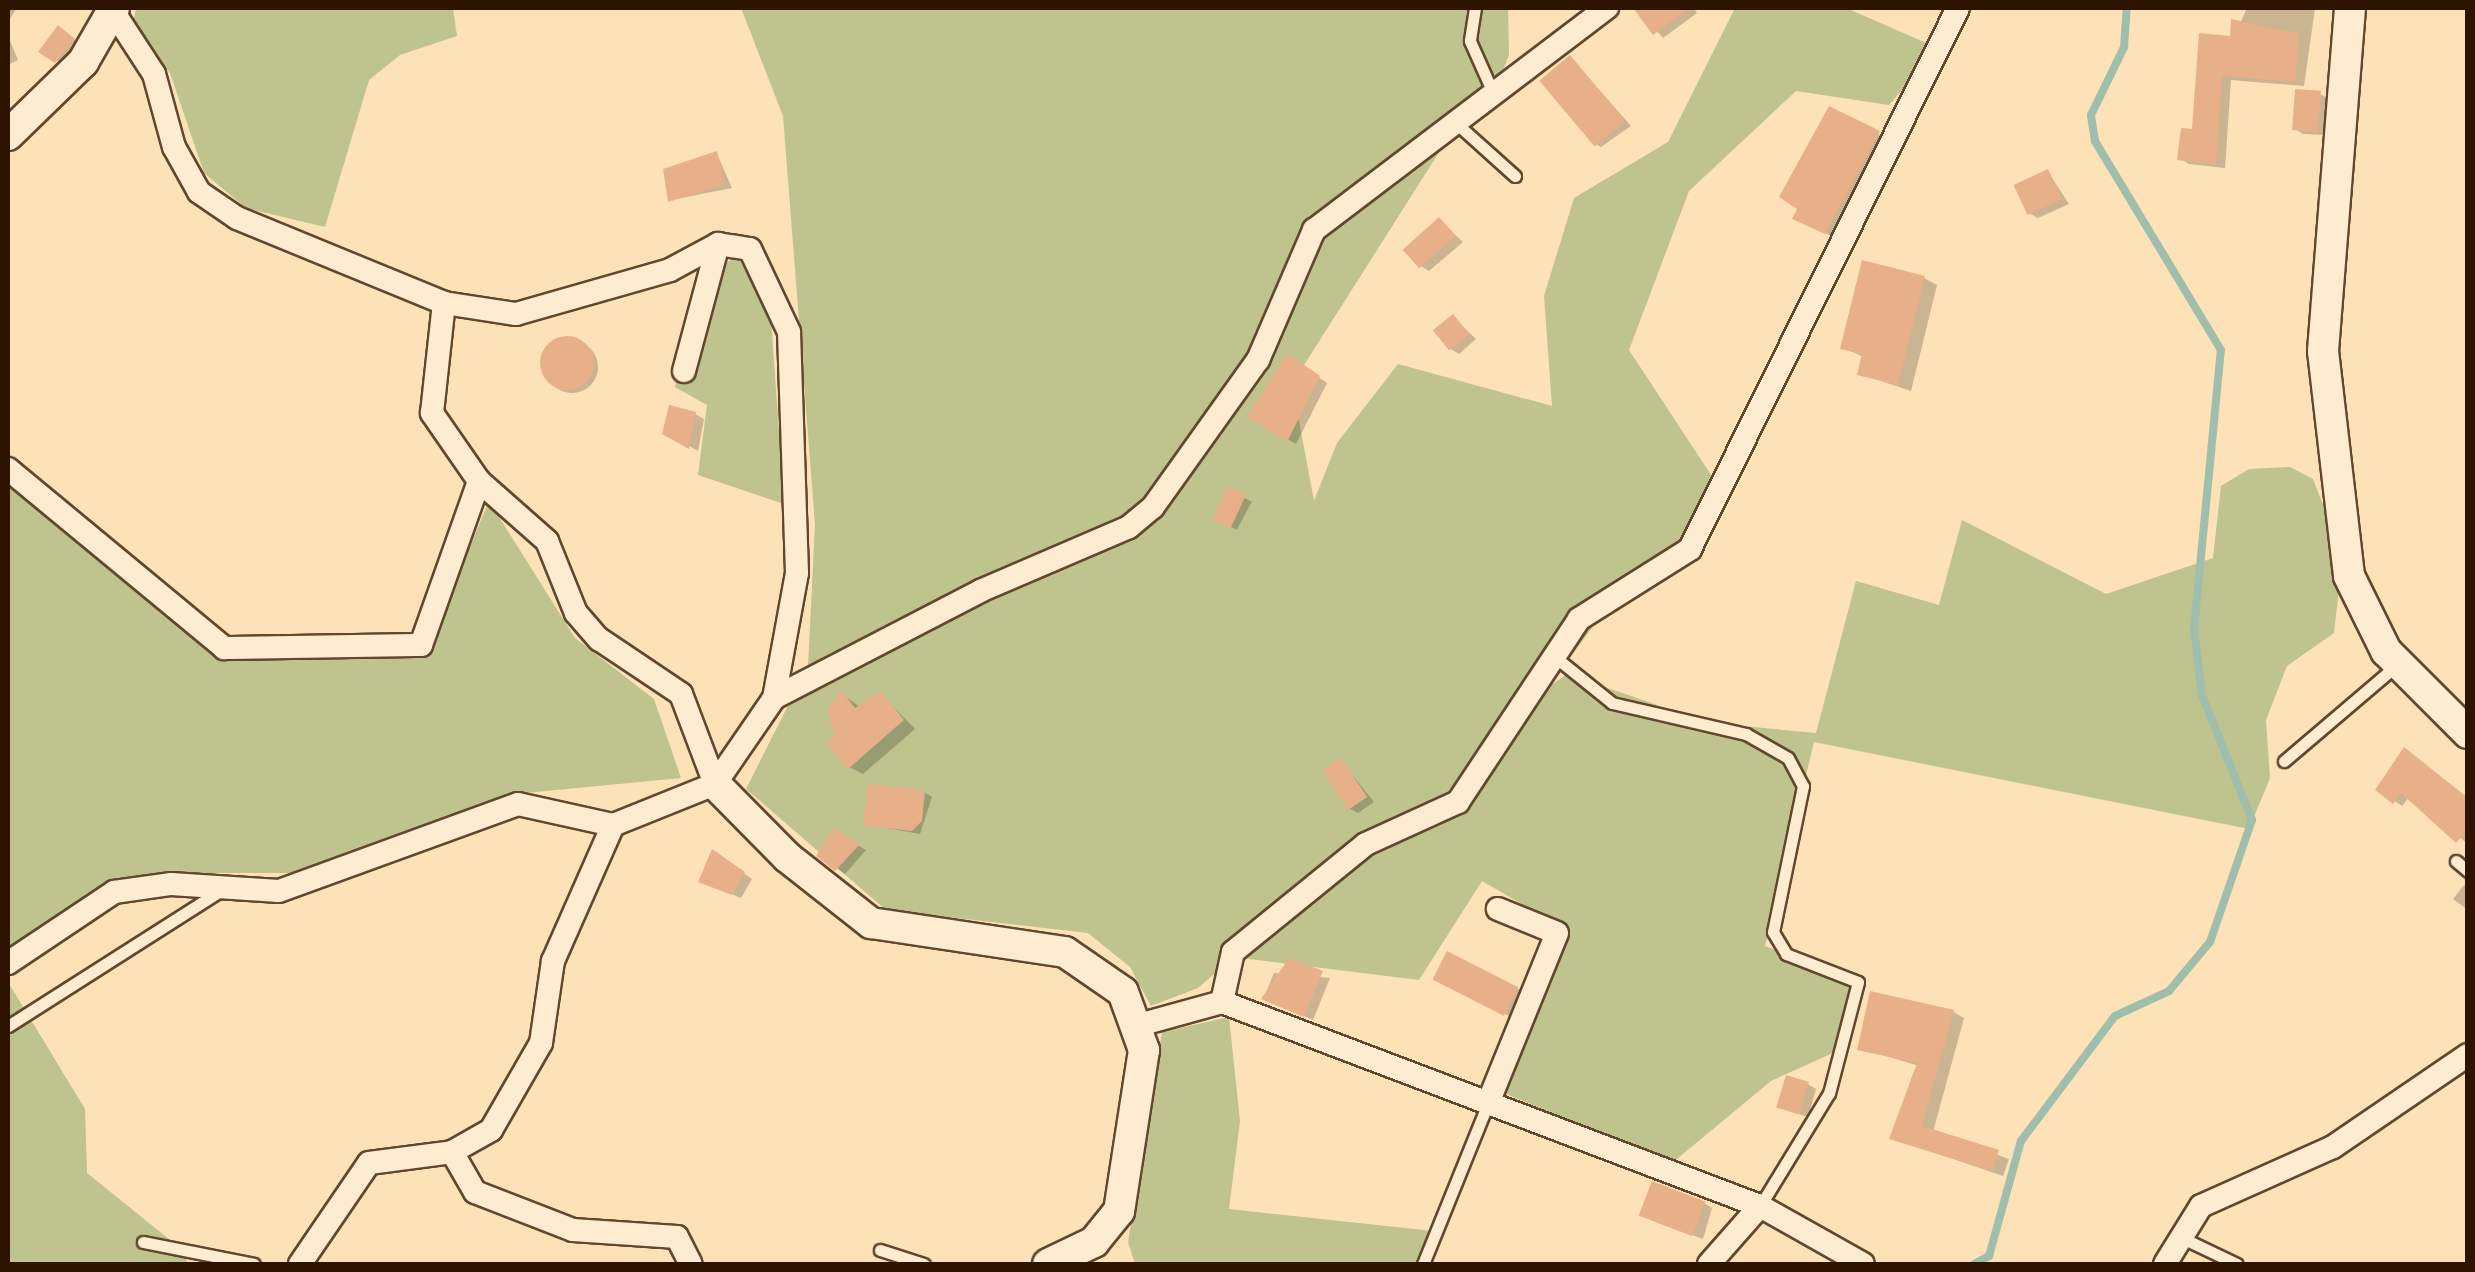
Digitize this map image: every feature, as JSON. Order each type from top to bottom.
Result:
[{"type":"street","points":[[8,963],[114,892],[171,884],[217,892],[304,886],[518,804],[613,825],[715,784],[774,698],[796,572],[789,332],[750,249],[718,244],[670,270],[516,314],[444,304],[237,218],[200,192],[174,147],[154,74],[113,8],[83,62],[12,120]]},
{"type":"street","points":[[774,698],[980,591],[1129,528],[1205,445],[1258,360],[1314,230],[1606,8]]},
{"type":"street","points":[[1222,1002],[1232,952],[1302,891],[1478,783],[1579,619],[1690,550],[1958,8]]},
{"type":"street","points":[[2350,8],[2323,351],[2350,576],[2363,618],[2398,664],[2468,733]]},
{"type":"street","points":[[684,371],[718,244]]},
{"type":"street","points":[[444,304],[432,413],[478,481],[547,542],[576,613],[600,638],[681,694],[715,784],[871,923],[1065,952],[1123,992],[1139,1025],[1144,1050],[1120,1211],[1065,1260]]},
{"type":"street","points":[[8,469],[224,648],[421,644],[478,481]]},
{"type":"street","points":[[300,1264],[369,1163],[452,1152],[491,1130],[540,1043],[553,961],[613,825]]},
{"type":"street","points":[[1488,1103],[1558,933],[1498,910]]},
{"type":"street","points":[[1139,1025],[1222,1002],[1760,1206],[1863,1264]]},
{"type":"street","points":[[2165,1264],[2177,1236],[2201,1206],[2333,1147],[2468,1056]]},
{"type":"street","points":[[452,1152],[476,1192],[573,1230],[676,1237],[691,1264]]},
{"type":"street","points":[[1709,1264],[1760,1206]]},
{"type":"lane","points":[[1476,8],[1470,41],[1494,95]]},
{"type":"lane","points":[[1458,124],[1515,176]]},
{"type":"lane","points":[[1555,657],[1612,704],[1746,734],[1788,758],[1803,786],[1773,932],[1786,954],[1858,982],[1829,1093],[1760,1206]]},
{"type":"lane","points":[[2284,762],[2398,664]]},
{"type":"lane","points":[[2456,861],[2468,871]]},
{"type":"lane","points":[[8,1026],[217,892]]},
{"type":"lane","points":[[1424,1264],[1488,1103]]},
{"type":"lane","points":[[2177,1236],[2237,1264]]},
{"type":"lane","points":[[143,1242],[254,1264]]},
{"type":"lane","points":[[880,1250],[924,1264]]},
{"type":"green space","points":[[136,8],[453,8],[457,36],[400,55],[369,80],[325,227],[246,208],[204,173],[170,73],[133,24]]},
{"type":"green space","points":[[741,8],[1508,8],[1509,55],[1494,95],[1457,124],[1292,384],[1314,501],[1337,443],[1398,364],[1552,406],[1544,296],[1574,198],[1668,142],[1735,8],[1846,8],[1938,48],[1889,105],[1796,91],[1689,191],[1629,350],[1717,484],[1690,549],[1595,624],[1546,689],[1567,674],[1710,723],[1816,733],[1856,581],[1939,605],[1962,520],[2106,594],[2213,558],[2221,486],[2249,469],[2290,467],[2313,479],[2342,553],[2339,589],[2334,633],[2287,666],[2266,720],[2270,778],[2249,829],[1814,742],[1765,946],[1866,985],[1846,1047],[1771,1081],[1672,1163],[1504,1093],[1560,926],[1482,881],[1419,980],[1234,957],[1198,988],[1151,1006],[1130,967],[1088,933],[886,910],[746,789],[808,666],[815,524],[783,116]]},
{"type":"green space","points":[[738,257],[771,318],[784,504],[698,475],[707,405],[675,387],[706,271]]},
{"type":"green space","points":[[8,486],[216,658],[425,655],[489,501],[575,638],[654,699],[681,778],[515,794],[298,873],[185,873],[8,952]]},
{"type":"green space","points":[[8,982],[85,1109],[87,1173],[185,1252],[187,1264],[8,1264]]},
{"type":"green space","points":[[1229,1017],[1240,1121],[1229,1209],[1433,1231],[1419,1264],[1135,1264],[1128,1242],[1162,1032]]},
{"type":"building","points":[[1633,8],[1690,8],[1653,35]]},
{"type":"building","points":[[2231,19],[2299,34],[2295,82],[2222,76],[2216,164],[2177,160],[2181,128],[2192,129],[2199,33],[2230,36]]},
{"type":"building","points":[[58,25],[75,39],[55,63],[38,52]]},
{"type":"building","points":[[1570,55],[1625,121],[1595,147],[1539,81]]},
{"type":"building","points":[[2295,89],[2321,91],[2318,132],[2292,130]]},
{"type":"building","points":[[1829,106],[1880,131],[1825,234],[1792,219],[1797,209],[1779,197]]},
{"type":"building","points":[[717,151],[725,184],[668,202],[663,169]]},
{"type":"building","points":[[2048,169],[2062,199],[2028,215],[2014,185]]},
{"type":"building","points":[[1439,217],[1456,236],[1419,268],[1403,250]]},
{"type":"building","points":[[1862,260],[1925,276],[1898,385],[1857,375],[1862,354],[1840,349]]},
{"type":"building","points":[[1453,314],[1469,334],[1449,351],[1433,330]]},
{"type":"building","points":[[567,336],[586,344],[594,363],[586,382],[567,390],[548,382],[540,363],[548,344]]},
{"type":"building","points":[[1287,353],[1320,376],[1287,442],[1247,417]]},
{"type":"building","points":[[669,405],[696,412],[689,449],[662,434]]},
{"type":"building","points":[[1227,486],[1246,495],[1230,528],[1211,520]]},
{"type":"building","points":[[841,690],[855,708],[881,691],[904,720],[848,769],[826,743],[835,735],[827,711]]},
{"type":"building","points":[[2404,747],[2468,798],[2468,829],[2456,843],[2401,793],[2393,804],[2375,790]]},
{"type":"building","points":[[1341,758],[1367,797],[1348,810],[1322,771]]},
{"type":"building","points":[[868,784],[925,790],[922,821],[912,831],[863,825]]},
{"type":"building","points":[[833,828],[860,844],[835,871],[816,856]]},
{"type":"building","points":[[712,849],[745,872],[732,895],[698,882]]},
{"type":"building","points":[[1447,951],[1518,987],[1504,1016],[1432,980]]},
{"type":"building","points":[[1289,958],[1323,971],[1304,1017],[1261,999]]},
{"type":"building","points":[[1870,991],[1954,1010],[1922,1126],[1999,1150],[1992,1171],[1889,1139],[1917,1063],[1857,1050]]},
{"type":"building","points":[[1786,1075],[1809,1082],[1799,1115],[1776,1108]]},
{"type":"building","points":[[1652,1181],[1705,1201],[1692,1236],[1639,1216]]},
{"type":"waterway","points":[[1974,1264],[1989,1256],[2021,1141],[2115,1016],[2169,991],[2210,942],[2252,820],[2202,695],[2194,629],[2221,350],[2095,141],[2091,115],[2124,47],[2127,8]]}]
